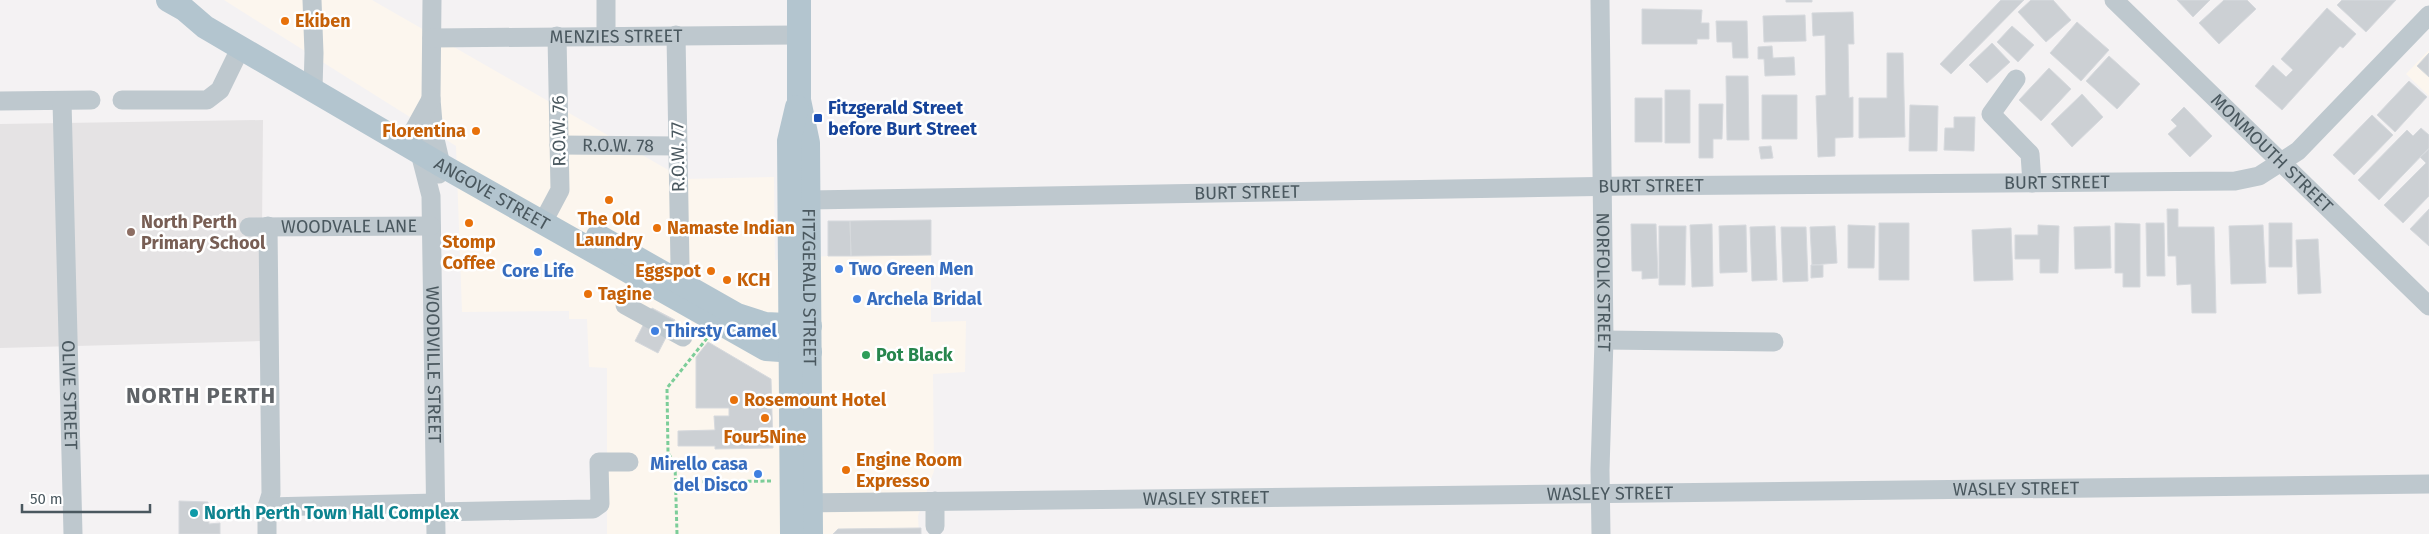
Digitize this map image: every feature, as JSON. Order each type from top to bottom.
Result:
[{"type":"main road","name":"FITZGERALD STREET","points":[[799,0],[799,100],[808,143],[809,200],[800,326]]},
{"type":"main road","name":"ANGOVE STREET","points":[[180,3],[214,16],[314,81],[547,216],[766,349],[800,352]]},
{"type":"main road","name":"ANGOVE STREET","points":[[180,3],[206,28],[241,47],[314,81]]},
{"type":"main road","name":"FITZGERALD STREET","points":[[792,534],[801,503],[800,326],[789,141],[799,100]]},
{"type":"main road","name":"ANGOVE STREET","points":[[547,216],[673,277],[737,314],[759,323],[800,326]]},
{"type":"main road","name":"FITZGERALD STREET","points":[[801,503],[811,534]]},
{"type":"street","points":[[312,0],[314,81]]},
{"type":"street","name":"WOODVILLE STREET","points":[[432,0],[431,99],[427,148],[431,196],[436,534]]},
{"type":"street","points":[[606,0],[606,35]]},
{"type":"street","name":"NORFOLK STREET","points":[[1600,0],[1604,340],[1600,493],[1601,534]]},
{"type":"street","name":"MONMOUTH STREET","points":[[2114,0],[2429,306]]},
{"type":"street","name":"BURT STREET","points":[[809,200],[1603,186],[2235,181],[2259,176],[2298,151],[2429,16]]},
{"type":"street","name":"MENZIES STREET","points":[[432,38],[798,34]]},
{"type":"street","name":"R.O.W. 77","points":[[673,277],[680,265],[676,35]]},
{"type":"street","name":"R.O.W. 76","points":[[547,216],[560,190],[558,36]]},
{"type":"street","points":[[122,100],[208,100],[220,90],[241,47]]},
{"type":"street","points":[[2016,79],[1991,114],[2030,154],[2032,183]]},
{"type":"street","name":"WOODVILLE STREET","points":[[431,99],[427,148],[431,196]]},
{"type":"street","points":[[0,101],[91,100]]},
{"type":"street","name":"OLIVE STREET","points":[[62,101],[73,534]]},
{"type":"street","name":"R.O.W. 78","points":[[559,145],[677,146]]},
{"type":"street","name":"WOODVALE LANE","points":[[267,534],[267,507],[272,494],[258,226],[431,226]]},
{"type":"street","points":[[625,305],[683,337]]},
{"type":"street","points":[[1604,340],[1774,342]]},
{"type":"street","points":[[267,507],[593,509],[600,504],[600,462],[630,462]]},
{"type":"street","name":"WASLEY STREET","points":[[801,503],[2429,484]]},
{"type":"street","points":[[934,501],[935,526]]},
{"type":"path","points":[[677,534],[675,464],[668,453],[667,388],[710,334]]},
{"type":"path","points":[[676,482],[778,481]]},
{"type":"shaded area","points":[[224,0],[372,0],[684,179],[774,177],[775,260],[828,256],[931,255],[931,322],[966,321],[965,372],[933,374],[934,471],[918,516],[919,534],[607,534],[607,368],[589,367],[587,319],[569,319],[569,311],[462,312],[456,146]]},
{"type":"shaded area","points":[[2429,50],[2429,96],[2406,74]]},
{"type":"shaded area","name":"North Perth Primary School","points":[[263,120],[261,341],[0,348],[0,124]]},
{"type":"building","points":[[1786,0],[1812,0],[1812,2],[1786,2]]},
{"type":"building","points":[[2001,0],[2024,0],[1951,74],[1940,64]]},
{"type":"building","points":[[2031,0],[2053,0],[2071,20],[2046,42],[2018,12]]},
{"type":"building","points":[[2177,0],[2210,0],[2193,17]]},
{"type":"building","points":[[2224,0],[2247,0],[2256,9],[2219,44],[2199,23]]},
{"type":"building","points":[[2342,0],[2396,0],[2366,32],[2337,5]]},
{"type":"building","points":[[2327,8],[2356,34],[2343,48],[2340,46],[2282,110],[2255,86],[2273,65],[2286,77],[2293,70],[2281,59]]},
{"type":"building","points":[[1642,9],[1702,10],[1701,23],[1709,23],[1709,39],[1697,39],[1697,44],[1642,44]]},
{"type":"building","points":[[1853,12],[1854,44],[1848,44],[1849,98],[1853,97],[1853,137],[1835,138],[1835,156],[1818,157],[1816,96],[1826,95],[1825,35],[1813,36],[1812,13]]},
{"type":"building","points":[[1805,15],[1806,41],[1764,42],[1763,16]]},
{"type":"building","points":[[1716,21],[1747,21],[1748,58],[1733,58],[1732,42],[1717,42]]},
{"type":"building","points":[[2077,22],[2109,50],[2081,81],[2050,53]]},
{"type":"building","points":[[2012,26],[2034,45],[2018,62],[1997,42]]},
{"type":"building","points":[[1992,43],[2010,62],[1987,83],[1969,65]]},
{"type":"building","points":[[1772,46],[1773,58],[1794,57],[1795,75],[1765,76],[1764,59],[1758,59],[1758,47]]},
{"type":"building","points":[[1887,53],[1903,53],[1905,137],[1859,138],[1859,98],[1887,98]]},
{"type":"building","points":[[2429,53],[2429,77],[2417,66]]},
{"type":"building","points":[[2109,56],[2140,84],[2117,109],[2086,81]]},
{"type":"building","points":[[2049,68],[2071,89],[2041,121],[2019,100]]},
{"type":"building","points":[[1726,76],[1748,76],[1749,140],[1727,140]]},
{"type":"building","points":[[2409,81],[2427,97],[2395,132],[2377,115]]},
{"type":"building","points":[[1665,90],[1690,90],[1690,143],[1665,143]]},
{"type":"building","points":[[2082,94],[2103,117],[2072,147],[2051,124]]},
{"type":"building","points":[[1762,95],[1797,95],[1797,139],[1762,139]]},
{"type":"building","points":[[1635,98],[1662,98],[1662,142],[1635,142]]},
{"type":"building","points":[[1699,104],[1723,104],[1722,139],[1713,139],[1713,158],[1699,158]]},
{"type":"building","points":[[1910,105],[1938,106],[1937,151],[1909,151]]},
{"type":"building","points":[[2184,107],[2212,136],[2190,157],[2168,134],[2177,126],[2171,120]]},
{"type":"building","points":[[2372,115],[2393,135],[2354,175],[2333,155]]},
{"type":"building","points":[[1954,117],[1975,117],[1974,151],[1944,150],[1945,128],[1954,128]]},
{"type":"building","points":[[2421,128],[2429,135],[2429,148],[2379,200],[2358,180],[2407,130],[2413,136]]},
{"type":"building","points":[[1771,146],[1773,158],[1761,159],[1759,147]]},
{"type":"building","points":[[2429,149],[2429,196],[2403,223],[2384,205],[2426,163],[2420,157]]},
{"type":"building","points":[[2167,209],[2178,209],[2178,227],[2214,227],[2216,313],[2192,313],[2191,284],[2177,285],[2176,256],[2168,256]]},
{"type":"building","points":[[2429,209],[2429,246],[2410,229]]},
{"type":"building","points":[[931,220],[931,255],[851,256],[850,221]]},
{"type":"building","points":[[828,221],[850,221],[851,256],[828,256]]},
{"type":"building","points":[[1879,223],[1909,223],[1909,280],[1879,280]]},
{"type":"building","points":[[2115,223],[2140,224],[2140,287],[2123,287],[2123,273],[2115,273]]},
{"type":"building","points":[[2146,223],[2164,223],[2165,276],[2147,276]]},
{"type":"building","points":[[2269,223],[2292,223],[2292,267],[2269,267]]},
{"type":"building","points":[[1631,224],[1656,224],[1658,278],[1642,279],[1642,271],[1632,271]]},
{"type":"building","points":[[1712,224],[1713,286],[1692,287],[1690,225]]},
{"type":"building","points":[[1746,225],[1747,272],[1720,273],[1719,226]]},
{"type":"building","points":[[1848,225],[1875,226],[1874,268],[1848,268]]},
{"type":"building","points":[[2038,225],[2059,226],[2058,273],[2040,273],[2040,259],[2015,259],[2015,235],[2038,235]]},
{"type":"building","points":[[2263,225],[2266,283],[2231,284],[2229,226]]},
{"type":"building","points":[[1659,226],[1686,226],[1685,285],[1659,285]]},
{"type":"building","points":[[1775,226],[1777,280],[1752,281],[1750,227]]},
{"type":"building","points":[[1835,226],[1837,263],[1812,265],[1810,227]]},
{"type":"building","points":[[2110,226],[2111,268],[2075,269],[2074,227]]},
{"type":"building","points":[[1781,227],[1806,227],[1808,281],[1783,282]]},
{"type":"building","points":[[2011,228],[2013,280],[1974,281],[1972,230]]},
{"type":"building","points":[[2318,239],[2321,293],[2298,294],[2296,240]]},
{"type":"building","points":[[1811,265],[1823,265],[1823,277],[1811,278]]},
{"type":"building","name":"Thirsty Camel","points":[[652,308],[675,320],[658,353],[635,341]]},
{"type":"building","name":"Rosemount Hotel","points":[[708,342],[771,379],[773,448],[715,449],[715,446],[678,446],[678,431],[715,430],[714,416],[729,416],[729,408],[696,408],[696,357]]},
{"type":"building","name":"North Perth Town Hall Complex","points":[[179,501],[208,502],[209,524],[220,523],[220,534],[179,534]]},
{"type":"building","points":[[921,528],[921,534],[833,534],[838,529]]},
{"type":"place","name":"Ekiben","points":[[285,21]]},
{"type":"place","name":"Fitzgerald Street before Burt Street","points":[[818,118]]},
{"type":"place","name":"Florentina","points":[[476,131]]},
{"type":"place","name":"The Old Laundry","points":[[609,200]]},
{"type":"place","name":"Stomp Coffee","points":[[469,223]]},
{"type":"place","name":"Namaste Indian","points":[[657,228]]},
{"type":"place","name":"North Perth Primary School","points":[[131,232]]},
{"type":"place","name":"Core Life","points":[[538,252]]},
{"type":"place","name":"Two Green Men","points":[[839,269]]},
{"type":"place","name":"Eggspot","points":[[711,271]]},
{"type":"place","name":"KCH","points":[[727,280]]},
{"type":"place","name":"Tagine","points":[[588,294]]},
{"type":"place","name":"Archela Bridal","points":[[857,299]]},
{"type":"place","name":"Thirsty Camel","points":[[655,331]]},
{"type":"place","name":"Pot Black","points":[[866,355]]},
{"type":"place","name":"Rosemount Hotel","points":[[734,400]]},
{"type":"place","name":"Four5Nine","points":[[765,418]]},
{"type":"place","name":"Engine Room Expresso","points":[[846,470]]},
{"type":"place","name":"Mirello casa del Disco","points":[[758,474]]},
{"type":"place","name":"North Perth Town Hall Complex","points":[[194,513]]},
{"type":"district","name":"NORTH PERTH","points":[[201,395]]}]
